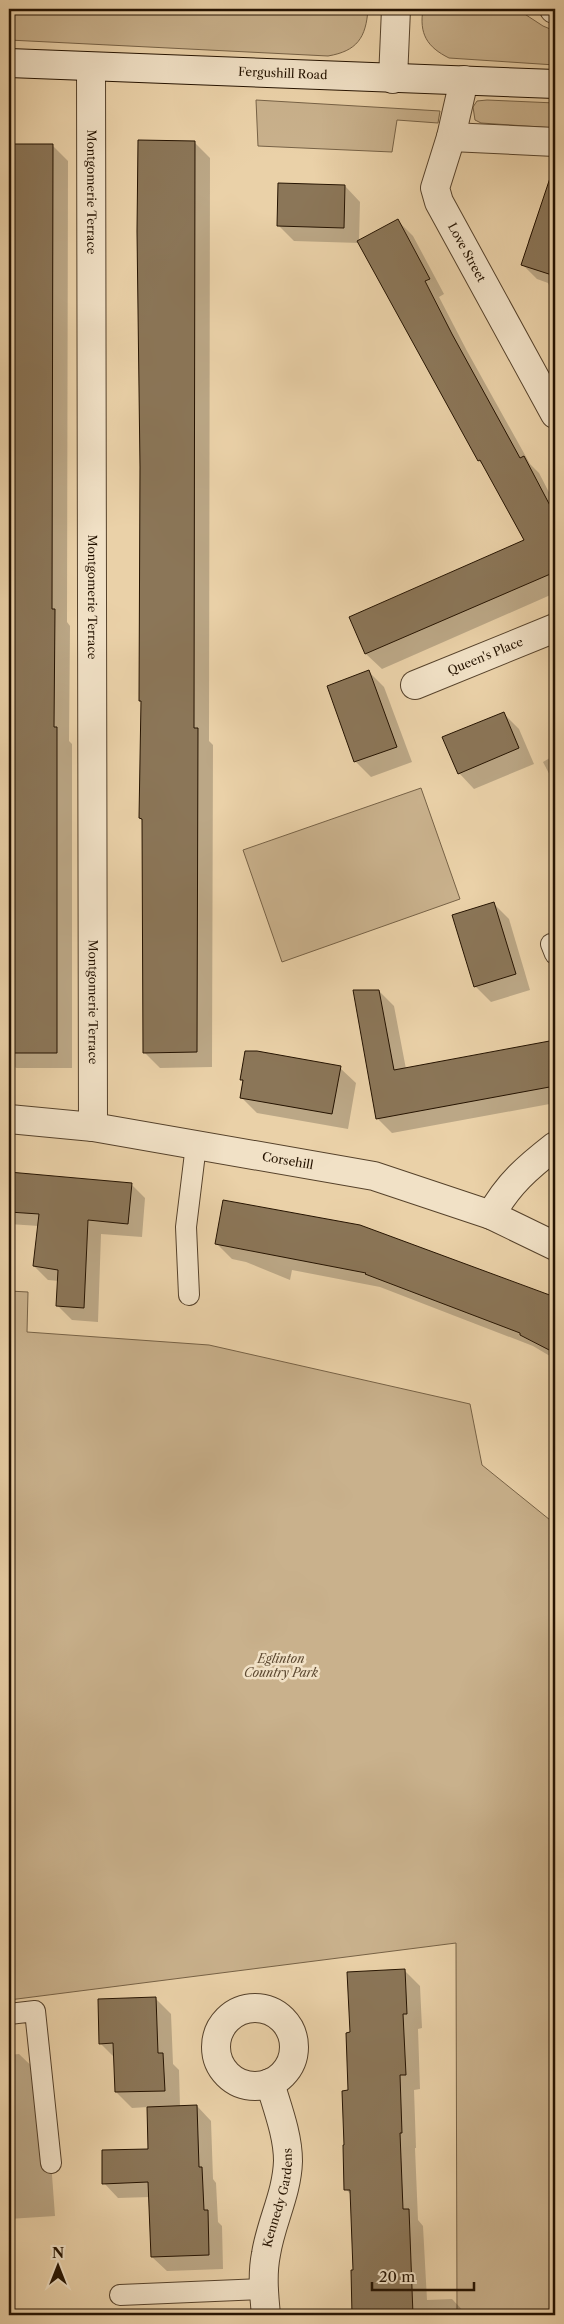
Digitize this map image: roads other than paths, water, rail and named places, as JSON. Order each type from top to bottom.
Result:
[{"type":"street","points":[[393,79],[396,9]]},
{"type":"street","name":"Fergushill Road","points":[[9,63],[555,84]]},
{"type":"street","name":"Montgomerie Terrace","points":[[92,67],[93,1127]]},
{"type":"street","name":"Love Street","points":[[464,80],[451,137],[435,188],[439,202],[555,414]]},
{"type":"street","points":[[451,137],[555,142]]},
{"type":"street","name":"Queen's Place","points":[[415,685],[555,628]]},
{"type":"street","name":"Corsehill","points":[[9,1119],[93,1127],[374,1176],[491,1215],[555,1246]]},
{"type":"street","points":[[491,1215],[500,1199],[521,1174],[555,1146]]},
{"type":"street","name":"Kennedy Gardens","points":[[264,2302],[266,2254],[285,2189],[288,2159],[282,2124],[270,2083]]},
{"type":"lane","points":[[190,1295],[186,1227],[196,1144]]},
{"type":"lane","points":[[9,2014],[35,2011],[51,2163]]},
{"type":"lane","points":[[120,2295],[264,2302]]},
{"type":"park label","name":"Eglinton Country Park","points":[[281,1666]]}]
